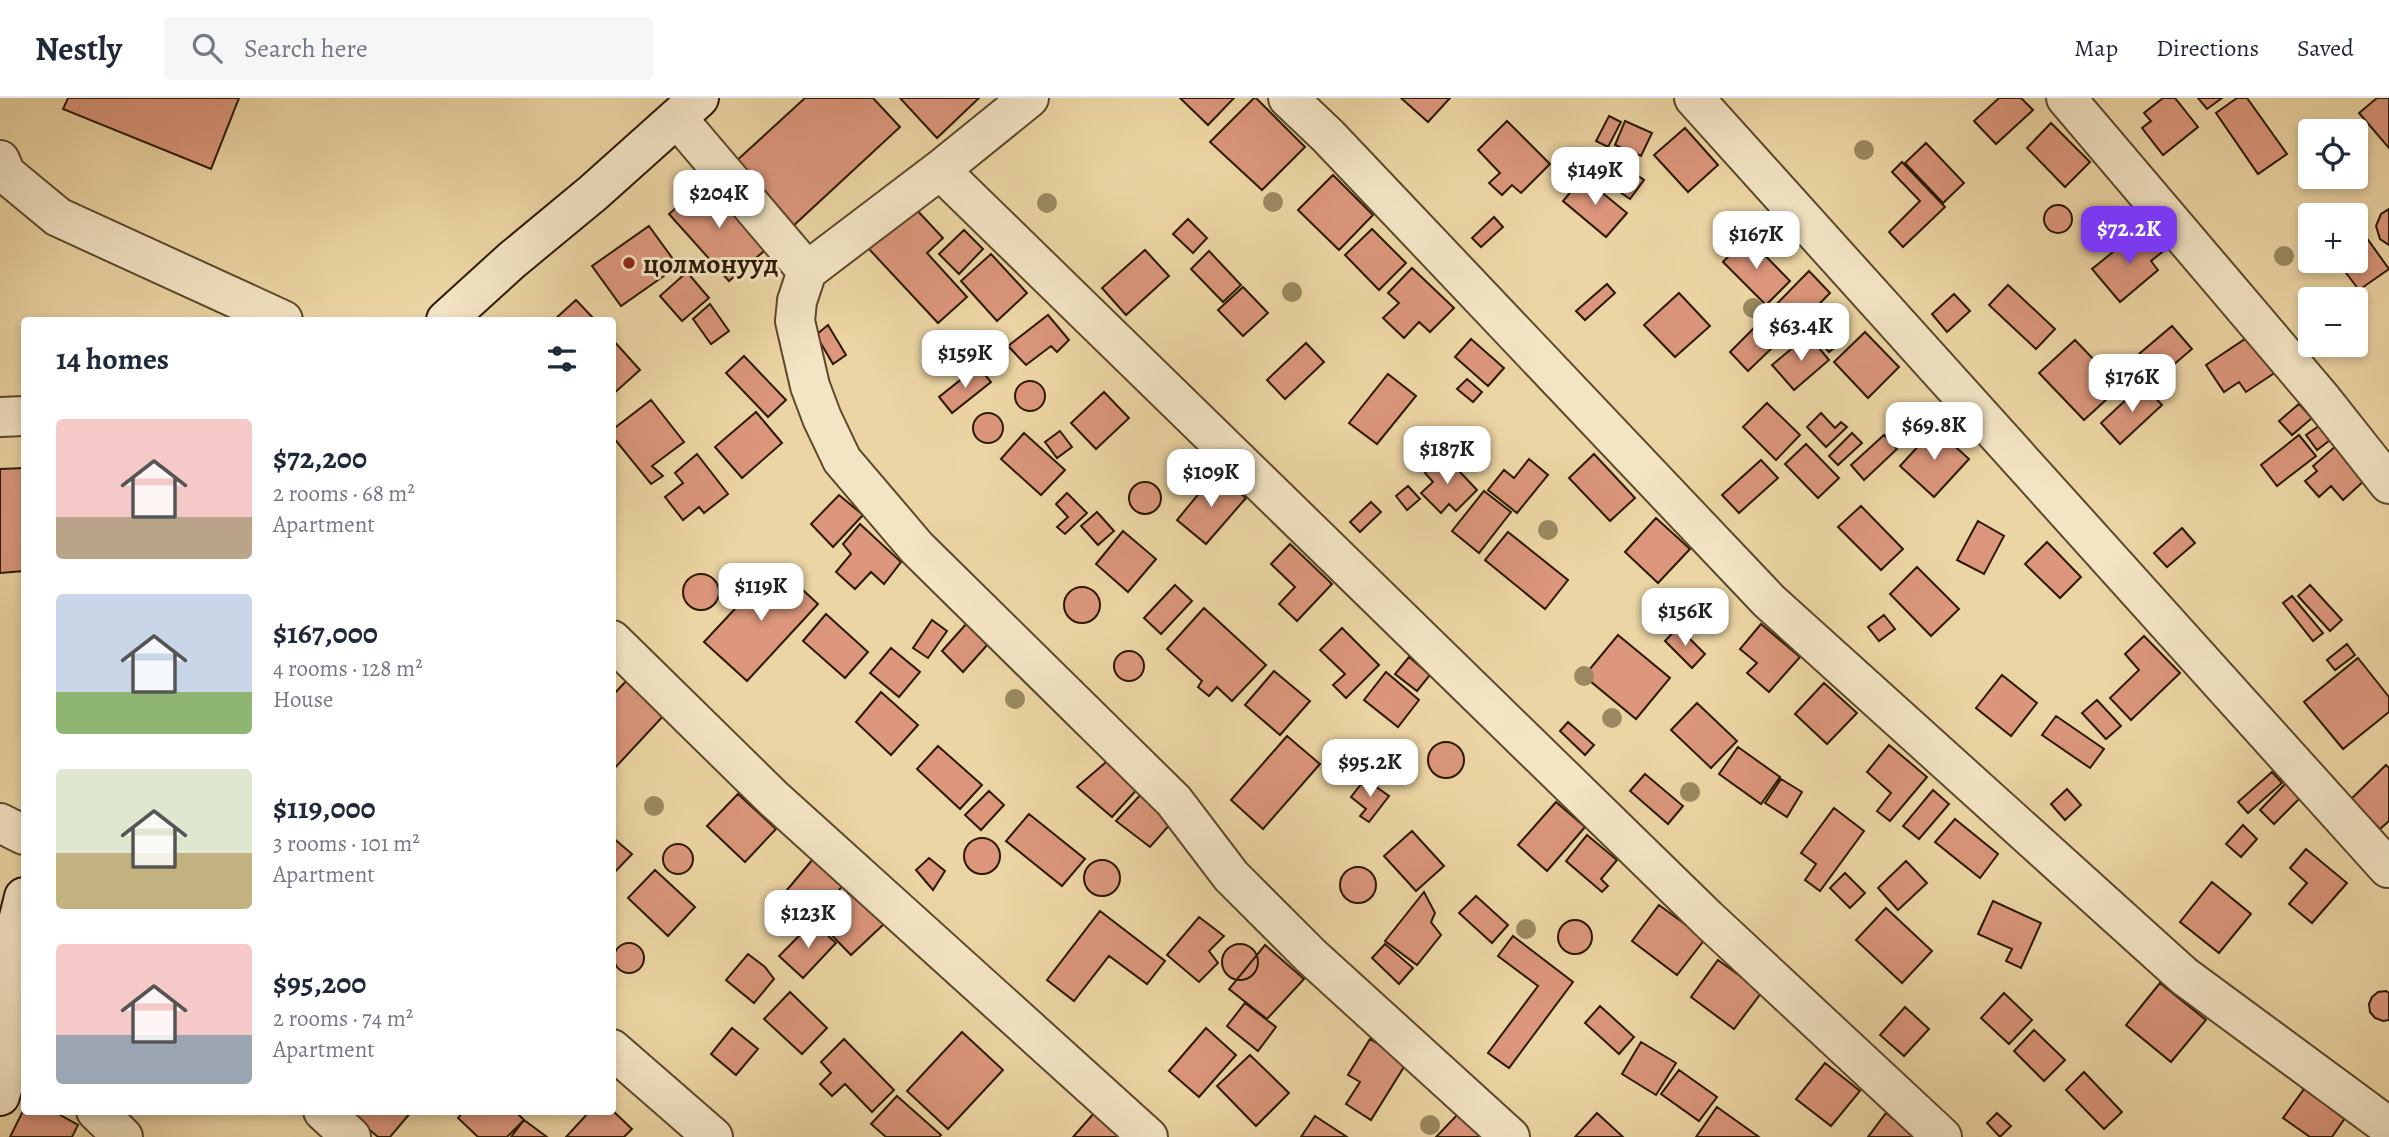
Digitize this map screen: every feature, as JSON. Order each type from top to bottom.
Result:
[{"type":"street","points":[[1029,98],[807,271],[797,301],[795,321],[810,386],[842,460],[917,548],[1174,801],[1240,885],[1330,973],[1510,1137]]},
{"type":"street","points":[[1288,98],[1337,146],[1769,601],[2184,976],[2389,1127]]},
{"type":"street","points":[[1694,98],[2388,868]]},
{"type":"street","points":[[2066,98],[2321,398],[2389,484]]},
{"type":"street","points":[[449,317],[688,108],[807,271]]},
{"type":"street","points":[[0,160],[6,174],[58,217],[276,317]]},
{"type":"street","points":[[940,170],[1697,908],[1942,1137]]},
{"type":"street","points":[[0,417],[21,416]]},
{"type":"street","points":[[616,644],[772,797],[1148,1137]]},
{"type":"street","points":[[0,823],[21,834]]},
{"type":"street","points":[[0,1096],[4,1074],[15,1049],[4,999],[21,910]]},
{"type":"street","points":[[616,1052],[713,1137]]},
{"type":"street","points":[[100,1115],[123,1137]]},
{"type":"street","points":[[327,1115],[351,1137]]},
{"type":"building","points":[[68,98],[239,98],[211,169],[63,109]]},
{"type":"building","points":[[805,98],[873,98],[900,127],[792,227],[734,163]]},
{"type":"building","points":[[900,98],[979,98],[937,138]]},
{"type":"building","points":[[1180,98],[1234,98],[1208,125]]},
{"type":"building","points":[[1254,98],[1305,147],[1262,190],[1210,142]]},
{"type":"building","points":[[1401,98],[1450,98],[1428,122]]},
{"type":"building","points":[[1999,98],[2021,98],[2033,110],[1996,144],[1974,121]]},
{"type":"building","points":[[2163,98],[2175,98],[2198,127],[2163,155],[2142,128],[2151,121],[2144,113]]},
{"type":"building","points":[[2198,98],[2222,98],[2207,109]]},
{"type":"building","points":[[2237,98],[2247,98],[2287,154],[2258,174],[2216,113]]},
{"type":"building","points":[[2377,98],[2389,98],[2389,148],[2368,124],[2368,119],[2364,119],[2359,113]]},
{"type":"building","points":[[1609,116],[1621,122],[1608,147],[1596,141]]},
{"type":"building","points":[[1507,121],[1550,164],[1521,193],[1512,185],[1502,195],[1489,183],[1500,173],[1478,150]]},
{"type":"building","points":[[1625,121],[1652,133],[1641,156],[1615,145]]},
{"type":"building","points":[[2051,123],[2090,162],[2065,187],[2027,148]]},
{"type":"building","points":[[1685,128],[1718,165],[1688,192],[1654,155]]},
{"type":"building","points":[[1926,143],[1964,183],[1943,203],[1905,163]]},
{"type":"building","points":[[1610,156],[1644,180],[1630,199],[1596,176]]},
{"type":"building","points":[[1902,162],[1945,207],[1903,247],[1889,232],[1920,201],[1892,172]]},
{"type":"building","points":[[1333,175],[1373,215],[1339,250],[1298,210]]},
{"type":"building","points":[[1583,177],[1627,213],[1606,237],[1563,201]]},
{"type":"building","points":[[710,178],[770,246],[729,281],[669,214]]},
{"type":"building","points":[[2058,205],[2068,209],[2072,219],[2068,229],[2058,233],[2048,229],[2044,219],[2048,209]]},
{"type":"building","points":[[914,207],[943,238],[927,253],[967,297],[938,323],[869,249]]},
{"type":"building","points":[[2389,209],[2389,245],[2380,239],[2376,226],[2381,214]]},
{"type":"building","points":[[1494,217],[1503,227],[1481,247],[1472,238]]},
{"type":"building","points":[[1188,219],[1207,238],[1193,253],[1173,234]]},
{"type":"building","points":[[649,226],[678,266],[621,306],[592,266]]},
{"type":"building","points":[[1372,229],[1406,263],[1379,290],[1345,255]]},
{"type":"building","points":[[964,230],[983,249],[959,274],[939,254]]},
{"type":"building","points":[[2135,234],[2144,245],[2155,236],[2166,249],[2151,261],[2158,270],[2120,302],[2092,269]]},
{"type":"building","points":[[1747,237],[1790,281],[1766,305],[1723,262]]},
{"type":"building","points":[[2368,240],[2389,269],[2363,287],[2357,287],[2346,273],[2368,273]]},
{"type":"building","points":[[1145,250],[1169,276],[1126,315],[1102,288]]},
{"type":"building","points":[[1209,251],[1241,285],[1223,302],[1191,269]]},
{"type":"building","points":[[991,254],[1027,293],[997,321],[961,281]]},
{"type":"building","points":[[1412,268],[1454,308],[1430,332],[1419,322],[1404,338],[1383,318],[1399,303],[1388,293]]},
{"type":"building","points":[[1809,271],[1830,293],[1782,342],[1760,321]]},
{"type":"building","points":[[687,272],[709,298],[682,321],[660,296]]},
{"type":"building","points":[[1607,284],[1615,293],[1585,320],[1576,311]]},
{"type":"building","points":[[2008,285],[2055,329],[2036,349],[1989,305]]},
{"type":"building","points":[[1243,287],[1268,313],[1243,336],[1218,310]]},
{"type":"building","points":[[1679,293],[1710,326],[1675,357],[1644,325]]},
{"type":"building","points":[[1954,294],[1970,311],[1947,332],[1932,314]]},
{"type":"building","points":[[576,300],[592,317],[557,317]]},
{"type":"building","points":[[710,304],[729,331],[711,344],[693,319]]},
{"type":"building","points":[[1048,315],[1069,340],[1057,352],[1051,346],[1026,365],[1008,346]]},
{"type":"building","points":[[1826,317],[1845,339],[1829,352],[1810,330]]},
{"type":"building","points":[[828,325],[846,355],[833,364],[816,335]]},
{"type":"building","points":[[2172,326],[2192,349],[2158,378],[2139,354]]},
{"type":"building","points":[[1754,328],[1773,347],[1748,371],[1730,352]]},
{"type":"building","points":[[1865,332],[1899,367],[1868,398],[1834,362]]},
{"type":"building","points":[[2254,333],[2279,370],[2246,392],[2239,382],[2224,392],[2206,365]]},
{"type":"building","points":[[1808,335],[1829,360],[1794,390],[1772,365]]},
{"type":"building","points":[[1471,339],[1504,368],[1488,386],[1455,357]]},
{"type":"building","points":[[2075,340],[2120,387],[2084,420],[2039,373]]},
{"type":"building","points":[[616,343],[640,370],[616,391]]},
{"type":"building","points":[[1306,343],[1324,362],[1285,399],[1267,380]]},
{"type":"building","points":[[744,356],[786,400],[768,417],[726,373]]},
{"type":"building","points":[[978,366],[991,382],[952,413],[939,397]]},
{"type":"building","points":[[1388,374],[1416,396],[1377,444],[1349,423]]},
{"type":"building","points":[[1467,379],[1482,392],[1473,402],[1457,389]]},
{"type":"building","points":[[1030,381],[1041,385],[1045,396],[1041,407],[1030,411],[1019,407],[1015,396],[1019,385]]},
{"type":"building","points":[[2143,384],[2162,405],[2120,444],[2101,423]]},
{"type":"building","points":[[1104,392],[1129,418],[1096,449],[1071,423]]},
{"type":"building","points":[[651,400],[684,442],[652,466],[663,476],[651,484],[616,441],[616,427]]},
{"type":"building","points":[[1767,403],[1800,435],[1776,460],[1743,427]]},
{"type":"building","points":[[2299,404],[2312,418],[2292,435],[2279,421]]},
{"type":"building","points":[[756,412],[782,443],[742,478],[715,447]]},
{"type":"building","points":[[988,413],[998,418],[1003,428],[998,438],[988,443],[978,438],[973,428],[978,418]]},
{"type":"building","points":[[1821,413],[1835,428],[1841,422],[1847,427],[1826,447],[1807,427]]},
{"type":"building","points":[[2323,423],[2334,437],[2317,450],[2306,435]]},
{"type":"building","points":[[1935,428],[1969,459],[1934,497],[1900,466]]},
{"type":"building","points":[[1060,431],[1072,447],[1057,458],[1045,442]]},
{"type":"building","points":[[1024,433],[1065,470],[1041,495],[1001,459]]},
{"type":"building","points":[[1852,433],[1862,443],[1838,465],[1829,456]]},
{"type":"building","points":[[1884,435],[1897,449],[1864,480],[1851,465]]},
{"type":"building","points":[[2299,435],[2316,456],[2277,486],[2261,465]]},
{"type":"building","points":[[1806,444],[1839,478],[1818,498],[1785,464]]},
{"type":"building","points":[[2336,446],[2365,480],[2343,500],[2331,486],[2319,497],[2305,481],[2317,471],[2313,466]]},
{"type":"building","points":[[697,454],[728,494],[704,513],[699,507],[683,520],[665,497],[683,483],[675,473]]},
{"type":"building","points":[[1594,454],[1635,498],[1610,521],[1569,478]]},
{"type":"building","points":[[1444,455],[1477,490],[1456,511],[1449,504],[1441,513],[1421,493],[1433,482],[1425,473]]},
{"type":"building","points":[[1529,459],[1548,475],[1517,513],[1488,490],[1504,470],[1514,478]]},
{"type":"building","points":[[1761,460],[1778,478],[1739,513],[1722,495]]},
{"type":"building","points":[[21,468],[21,571],[0,573],[0,469]]},
{"type":"building","points":[[1216,473],[1246,498],[1206,544],[1177,520]]},
{"type":"building","points":[[1145,482],[1157,486],[1161,498],[1157,510],[1145,514],[1133,510],[1129,498],[1133,486]]},
{"type":"building","points":[[1408,486],[1420,499],[1407,510],[1396,496]]},
{"type":"building","points":[[1484,491],[1511,512],[1479,553],[1452,531]]},
{"type":"building","points":[[1067,493],[1087,513],[1065,534],[1057,527],[1068,517],[1056,504]]},
{"type":"building","points":[[839,495],[863,515],[833,547],[811,524]]},
{"type":"building","points":[[1371,502],[1381,512],[1360,532],[1350,522]]},
{"type":"building","points":[[1861,506],[1903,549],[1881,570],[1838,527]]},
{"type":"building","points":[[1097,512],[1114,531],[1098,545],[1081,526]]},
{"type":"building","points":[[1656,518],[1690,549],[1658,583],[1625,552]]},
{"type":"building","points":[[1978,521],[2004,536],[1984,574],[1957,560]]},
{"type":"building","points":[[860,524],[901,562],[884,584],[871,572],[855,589],[836,572],[851,554],[843,544]]},
{"type":"building","points":[[2182,528],[2195,543],[2167,567],[2154,553]]},
{"type":"building","points":[[1123,531],[1156,559],[1128,592],[1096,564]]},
{"type":"building","points":[[1508,532],[1568,580],[1545,609],[1485,560]]},
{"type":"building","points":[[2047,542],[2081,577],[2060,598],[2025,564]]},
{"type":"building","points":[[1290,544],[1332,584],[1297,621],[1279,604],[1295,587],[1271,564]]},
{"type":"building","points":[[776,565],[818,604],[747,681],[704,642]]},
{"type":"building","points":[[1917,567],[1959,609],[1931,636],[1890,594]]},
{"type":"building","points":[[701,574],[714,579],[719,592],[714,605],[701,610],[688,605],[683,592],[688,579]]},
{"type":"building","points":[[1175,585],[1192,601],[1161,634],[1144,618]]},
{"type":"building","points":[[2310,585],[2342,620],[2330,631],[2298,596]]},
{"type":"building","points":[[1082,587],[1094,593],[1100,605],[1094,617],[1082,623],[1070,617],[1064,605],[1070,593]]},
{"type":"building","points":[[2292,596],[2323,633],[2313,641],[2283,603]]},
{"type":"building","points":[[1204,608],[1266,665],[1232,701],[1217,687],[1209,696],[1198,687],[1202,681],[1167,649]]},
{"type":"building","points":[[826,614],[868,652],[845,678],[803,641]]},
{"type":"building","points":[[1884,615],[1895,629],[1879,641],[1868,627]]},
{"type":"building","points":[[932,620],[947,631],[928,658],[913,648]]},
{"type":"building","points":[[967,623],[989,643],[963,672],[942,651]]},
{"type":"building","points":[[1761,624],[1800,657],[1769,692],[1747,673],[1757,663],[1740,649]]},
{"type":"building","points":[[1678,627],[1705,654],[1692,668],[1665,641]]},
{"type":"building","points":[[1342,628],[1379,665],[1346,698],[1333,685],[1345,674],[1320,650]]},
{"type":"building","points":[[1618,635],[1670,678],[1636,719],[1584,676]]},
{"type":"building","points":[[2144,636],[2180,673],[2131,720],[2110,698],[2139,670],[2125,654]]},
{"type":"building","points":[[2347,644],[2355,655],[2335,670],[2327,660]]},
{"type":"building","points":[[891,648],[920,672],[899,697],[870,673]]},
{"type":"building","points":[[1129,651],[1135,652],[1143,660],[1143,672],[1135,680],[1129,681],[1123,680],[1115,672],[1114,666],[1115,660],[1123,652]]},
{"type":"building","points":[[1409,657],[1430,675],[1417,691],[1395,674]]},
{"type":"building","points":[[2358,658],[2389,697],[2389,712],[2343,749],[2304,702]]},
{"type":"building","points":[[1274,671],[1310,701],[1280,735],[1245,705]]},
{"type":"building","points":[[1386,672],[1419,700],[1398,727],[1364,700]]},
{"type":"building","points":[[2002,675],[2037,703],[2011,736],[1976,708]]},
{"type":"building","points":[[629,678],[666,713],[616,767],[616,692]]},
{"type":"building","points":[[1824,683],[1857,713],[1827,744],[1795,714]]},
{"type":"building","points":[[881,692],[918,725],[891,755],[856,722]]},
{"type":"building","points":[[2097,700],[2121,726],[2106,739],[2082,713]]},
{"type":"building","points":[[1697,703],[1737,741],[1711,768],[1671,730]]},
{"type":"building","points":[[2056,716],[2104,749],[2090,768],[2042,735]]},
{"type":"building","points":[[1568,722],[1594,745],[1585,755],[1560,731]]},
{"type":"building","points":[[1287,736],[1320,764],[1263,829],[1231,800]]},
{"type":"building","points":[[1446,742],[1459,747],[1464,760],[1459,773],[1446,778],[1433,773],[1428,760],[1433,747]]},
{"type":"building","points":[[1889,745],[1927,777],[1890,821],[1877,811],[1891,793],[1867,772]]},
{"type":"building","points":[[938,746],[982,785],[960,809],[917,769]]},
{"type":"building","points":[[1738,747],[1780,777],[1761,804],[1719,774]]},
{"type":"building","points":[[1112,757],[1141,785],[1112,817],[1077,787]]},
{"type":"building","points":[[2386,765],[2389,768],[2389,821],[2380,829],[2351,799]]},
{"type":"building","points":[[2272,772],[2282,783],[2248,813],[2238,802]]},
{"type":"building","points":[[1645,774],[1683,806],[1668,824],[1630,791]]},
{"type":"building","points":[[1365,779],[1389,796],[1369,822],[1360,816],[1366,809],[1351,797]]},
{"type":"building","points":[[1781,779],[1802,792],[1787,817],[1765,803]]},
{"type":"building","points":[[2288,781],[2303,795],[2274,824],[2260,810]]},
{"type":"building","points":[[2067,789],[2081,805],[2065,820],[2051,804]]},
{"type":"building","points":[[1145,790],[1173,821],[1150,847],[1116,821]]},
{"type":"building","points":[[1933,790],[1949,804],[1919,839],[1903,826]]},
{"type":"building","points":[[989,791],[1004,805],[981,830],[965,815]]},
{"type":"building","points":[[738,794],[776,829],[745,862],[707,826]]},
{"type":"building","points":[[1556,802],[1585,827],[1547,871],[1518,845]]},
{"type":"building","points":[[1834,808],[1864,831],[1820,891],[1805,880],[1816,864],[1801,853]]},
{"type":"building","points":[[1029,814],[1085,859],[1062,886],[1006,841]]},
{"type":"building","points":[[1955,819],[1998,854],[1980,878],[1935,842]]},
{"type":"building","points":[[2243,825],[2257,839],[2241,857],[2226,844]]},
{"type":"building","points":[[1412,831],[1444,866],[1416,891],[1384,856]]},
{"type":"building","points":[[1587,835],[1617,860],[1601,879],[1608,886],[1602,892],[1566,861]]},
{"type":"building","points":[[982,838],[995,843],[1000,856],[995,869],[982,874],[969,869],[964,856],[969,843]]},
{"type":"building","points":[[616,840],[632,854],[616,871]]},
{"type":"building","points":[[678,844],[684,845],[692,853],[692,865],[684,873],[678,874],[672,873],[664,865],[663,859],[664,853],[672,845]]},
{"type":"building","points":[[2306,849],[2347,883],[2312,923],[2289,904],[2307,883],[2290,868]]},
{"type":"building","points":[[929,858],[945,871],[933,890],[916,870]]},
{"type":"building","points":[[813,859],[844,884],[818,916],[787,890]]},
{"type":"building","points":[[1102,860],[1114,866],[1120,878],[1114,890],[1102,896],[1090,890],[1084,878],[1090,866]]},
{"type":"building","points":[[1906,861],[1927,883],[1898,910],[1878,888]]},
{"type":"building","points":[[1358,867],[1371,872],[1376,885],[1371,898],[1358,903],[1345,898],[1340,885],[1345,872]]},
{"type":"building","points":[[655,870],[695,907],[668,936],[628,898]]},
{"type":"building","points":[[1845,873],[1865,893],[1850,908],[1830,888]]},
{"type":"building","points":[[2212,882],[2251,914],[2219,953],[2180,922]]},
{"type":"building","points":[[852,890],[884,924],[851,955],[819,922]]},
{"type":"building","points":[[1424,892],[1435,913],[1431,922],[1441,935],[1417,965],[1385,941]]},
{"type":"building","points":[[1476,896],[1508,925],[1492,943],[1459,913]]},
{"type":"building","points":[[1993,901],[2041,923],[2021,968],[2006,961],[2012,949],[1978,934]]},
{"type":"building","points":[[1659,905],[1705,939],[1677,975],[1632,941]]},
{"type":"building","points":[[1886,908],[1932,951],[1902,983],[1856,940]]},
{"type":"building","points":[[1100,911],[1165,961],[1147,984],[1109,956],[1074,1001],[1047,980]]},
{"type":"building","points":[[1199,917],[1224,936],[1209,951],[1218,963],[1199,982],[1167,955]]},
{"type":"building","points":[[1575,920],[1587,925],[1592,937],[1587,949],[1575,954],[1563,949],[1558,937],[1563,925]]},
{"type":"building","points":[[813,922],[836,943],[803,978],[779,956]]},
{"type":"building","points":[[1513,936],[1573,982],[1509,1068],[1488,1053],[1538,986],[1498,956]]},
{"type":"building","points":[[623,944],[635,944],[643,952],[643,964],[635,972],[623,972],[616,965],[616,951]]},
{"type":"building","points":[[1240,944],[1252,950],[1258,962],[1252,974],[1240,980],[1228,974],[1222,962],[1228,950]]},
{"type":"building","points":[[1385,944],[1413,968],[1399,984],[1372,958]]},
{"type":"building","points":[[1265,945],[1304,979],[1267,1019],[1229,989]]},
{"type":"building","points":[[748,954],[765,967],[774,979],[754,1003],[726,980]]},
{"type":"building","points":[[1718,960],[1762,992],[1734,1029],[1691,997]]},
{"type":"building","points":[[2160,983],[2206,1020],[2171,1062],[2126,1025]]},
{"type":"building","points":[[790,992],[827,1028],[802,1054],[764,1019]]},
{"type":"building","points":[[2378,992],[2389,993],[2389,1020],[2383,1021],[2370,1012],[2369,1004]]},
{"type":"building","points":[[2004,993],[2032,1020],[2009,1044],[1981,1018]]},
{"type":"building","points":[[1245,1003],[1276,1027],[1258,1051],[1227,1026]]},
{"type":"building","points":[[1600,1006],[1634,1037],[1619,1054],[1585,1023]]},
{"type":"building","points":[[1905,1007],[1929,1029],[1904,1056],[1880,1035]]},
{"type":"building","points":[[732,1028],[758,1049],[736,1075],[711,1054]]},
{"type":"building","points":[[1206,1028],[1236,1055],[1199,1097],[1169,1071]]},
{"type":"building","points":[[2034,1030],[2065,1060],[2044,1081],[2014,1051]]},
{"type":"building","points":[[962,1032],[1003,1070],[948,1129],[907,1091]]},
{"type":"building","points":[[844,1039],[894,1090],[872,1112],[845,1084],[832,1096],[820,1084],[831,1073],[821,1062]]},
{"type":"building","points":[[1370,1039],[1407,1062],[1371,1120],[1346,1104],[1360,1082],[1348,1075]]},
{"type":"building","points":[[1641,1042],[1676,1063],[1656,1095],[1622,1074]]},
{"type":"building","points":[[1250,1055],[1289,1093],[1256,1126],[1217,1086]]},
{"type":"building","points":[[1825,1063],[1860,1091],[1831,1126],[1796,1099]]},
{"type":"building","points":[[1679,1070],[1717,1097],[1699,1121],[1661,1094]]},
{"type":"building","points":[[2084,1072],[2122,1112],[2104,1129],[2066,1090]]},
{"type":"building","points":[[2304,1089],[2345,1118],[2332,1137],[2310,1137],[2283,1118]]},
{"type":"building","points":[[897,1096],[941,1135],[886,1137],[871,1124]]},
{"type":"building","points":[[1717,1107],[1759,1137],[1696,1137]]},
{"type":"building","points":[[1095,1112],[1124,1137],[1073,1137]]},
{"type":"building","points":[[1597,1113],[1623,1137],[1575,1137]]},
{"type":"building","points":[[1886,1113],[1916,1137],[1868,1137]]},
{"type":"building","points":[[1997,1113],[2011,1126],[2000,1137],[1987,1123]]},
{"type":"building","points":[[616,1114],[632,1129],[624,1137],[566,1137],[586,1115]]},
{"type":"building","points":[[21,1115],[60,1115],[78,1125],[72,1137],[10,1137]]},
{"type":"building","points":[[352,1115],[409,1115],[390,1137],[378,1137]]},
{"type":"building","points":[[461,1115],[519,1115],[524,1120],[507,1137],[478,1137],[458,1118]]},
{"type":"building","points":[[1457,1115],[1484,1137],[1436,1137]]},
{"type":"building","points":[[1315,1116],[1347,1137],[1301,1137]]},
{"type":"building","points":[[524,1120],[547,1137],[511,1137]]},
{"type":"place","name":"цолмонууд","points":[[629,263]]}]
